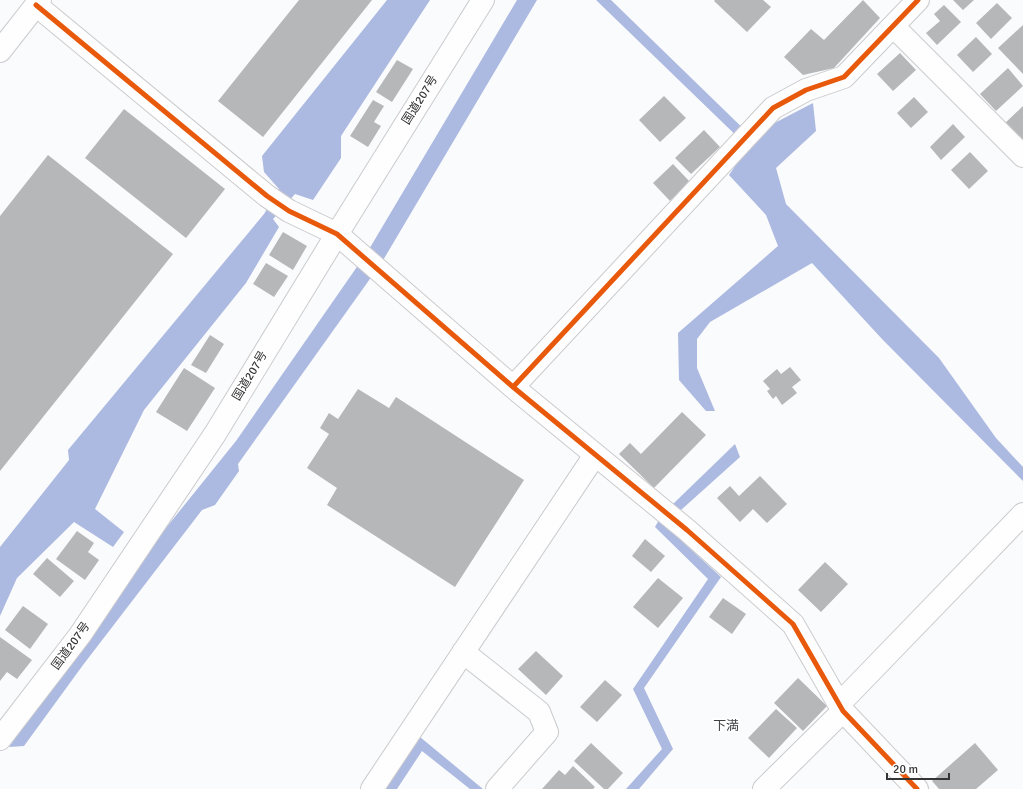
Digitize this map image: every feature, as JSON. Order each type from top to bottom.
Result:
[{"type":"main road","name":"国道207号","points":[[0,739],[80,635],[192,469],[336,234],[483,0]]},
{"type":"main road","points":[[513,387],[773,108],[806,90],[844,77],[918,0]]},
{"type":"main road","points":[[0,51],[38,3],[267,196],[289,210],[336,234],[513,387],[687,530],[793,624],[840,705],[917,789]]},
{"type":"main road","points":[[893,26],[1023,156]]},
{"type":"main road","points":[[372,789],[595,455]]},
{"type":"main road","points":[[764,789],[846,697],[1023,514]]},
{"type":"main road","points":[[463,652],[539,712],[547,732],[497,789]]},
{"type":"water","points":[[387,0],[430,0],[341,136],[341,158],[313,200],[295,194],[273,219],[279,227],[246,283],[144,410],[95,509],[124,532],[113,547],[74,522],[17,578],[0,616],[0,547],[69,460],[68,450],[264,214],[279,189],[264,172],[262,156]]},
{"type":"water","points":[[517,0],[537,0],[382,262],[238,464],[239,471],[215,505],[202,510],[83,665],[24,746],[9,747],[157,539],[236,441],[368,251]]},
{"type":"water","points":[[596,0],[611,0],[754,139],[765,128],[813,103],[816,131],[776,168],[786,204],[939,358],[996,438],[1023,467],[1023,481],[882,339],[812,263],[710,322],[697,339],[697,368],[715,411],[706,411],[679,380],[678,333],[778,246],[766,215],[729,175],[748,147]]},
{"type":"water","points":[[735,444],[740,457],[681,510],[673,504]]},
{"type":"water","points":[[659,520],[721,577],[644,688],[673,749],[639,789],[626,789],[662,749],[633,689],[708,579],[655,527]]},
{"type":"water","points":[[420,737],[483,789],[470,789],[422,751],[397,789],[386,789]]},
{"type":"building","points":[[299,0],[372,0],[263,137],[218,101]]},
{"type":"building","points":[[763,0],[771,7],[747,32],[714,1]]},
{"type":"building","points":[[863,0],[880,18],[834,68],[803,75],[784,57],[811,29],[824,40]]},
{"type":"building","points":[[953,0],[974,0],[963,10]]},
{"type":"building","points":[[997,3],[1012,18],[991,39],[976,23]]},
{"type":"building","points":[[944,5],[961,22],[937,45],[926,33],[940,21],[934,14]]},
{"type":"building","points":[[1023,25],[1023,74],[998,48]]},
{"type":"building","points":[[976,37],[992,54],[973,72],[957,55]]},
{"type":"building","points":[[900,53],[916,70],[893,91],[877,74]]},
{"type":"building","points":[[397,60],[413,69],[392,102],[376,92]]},
{"type":"building","points":[[1008,68],[1023,86],[996,111],[980,94]]},
{"type":"building","points":[[664,96],[686,118],[660,142],[639,120]]},
{"type":"building","points":[[914,97],[928,112],[911,128],[897,113]]},
{"type":"building","points":[[373,100],[384,106],[374,122],[381,126],[368,147],[350,136]]},
{"type":"building","points":[[1023,106],[1023,140],[1020,142],[1003,125]]},
{"type":"building","points":[[124,109],[225,189],[186,238],[85,158]]},
{"type":"building","points":[[953,124],[965,137],[941,160],[930,147]]},
{"type":"building","points":[[704,130],[720,147],[691,174],[675,158]]},
{"type":"building","points":[[970,152],[988,171],[969,189],[951,170]]},
{"type":"building","points":[[48,155],[173,254],[0,471],[0,216]]},
{"type":"building","points":[[673,164],[690,182],[670,201],[653,183]]},
{"type":"building","points":[[283,232],[307,246],[293,270],[269,255]]},
{"type":"building","points":[[266,263],[288,276],[274,297],[253,284]]},
{"type":"building","points":[[210,335],[224,344],[206,373],[191,365]]},
{"type":"building","points":[[790,367],[801,380],[792,387],[797,393],[782,405],[776,396],[773,399],[767,391],[770,389],[763,381],[777,369],[781,374]]},
{"type":"building","points":[[184,368],[215,388],[187,431],[156,412]]},
{"type":"building","points":[[358,389],[389,408],[396,397],[524,480],[455,587],[327,505],[337,488],[307,468],[329,434],[320,428],[329,413],[338,419]]},
{"type":"building","points":[[682,412],[706,435],[654,488],[619,454],[630,443],[641,454]]},
{"type":"building","points":[[760,476],[787,504],[767,523],[753,509],[740,522],[717,498],[730,486],[739,496]]},
{"type":"building","points":[[77,531],[94,543],[88,552],[99,560],[85,580],[56,559]]},
{"type":"building","points":[[645,539],[665,556],[651,572],[632,556]]},
{"type":"building","points":[[47,558],[74,581],[60,597],[33,574]]},
{"type":"building","points":[[825,562],[848,584],[821,612],[798,590]]},
{"type":"building","points":[[658,578],[683,598],[658,628],[633,607]]},
{"type":"building","points":[[723,598],[746,614],[732,634],[709,617]]},
{"type":"building","points":[[23,606],[48,624],[30,649],[5,630]]},
{"type":"building","points":[[0,637],[32,660],[17,679],[7,672],[0,681]]},
{"type":"building","points":[[536,651],[563,676],[546,695],[518,669]]},
{"type":"building","points":[[798,678],[827,706],[803,731],[774,703]]},
{"type":"building","points":[[605,680],[622,695],[597,722],[580,707]]},
{"type":"building","points":[[776,709],[797,728],[769,758],[748,738]]},
{"type":"building","points":[[591,743],[623,773],[608,789],[604,789],[574,761]]},
{"type":"building","points":[[975,743],[998,770],[976,789],[939,789],[932,781]]},
{"type":"building","points":[[573,766],[595,787],[593,789],[542,789],[559,770],[565,775]]},
{"type":"cycle path","points":[[513,387],[773,108],[806,90],[844,77],[918,0]]},
{"type":"cycle path","points":[[36,5],[267,196],[289,211],[337,234],[513,387],[687,530],[793,624],[843,711],[917,789]]},
{"type":"district","name":"下満","points":[[726,726]]}]
